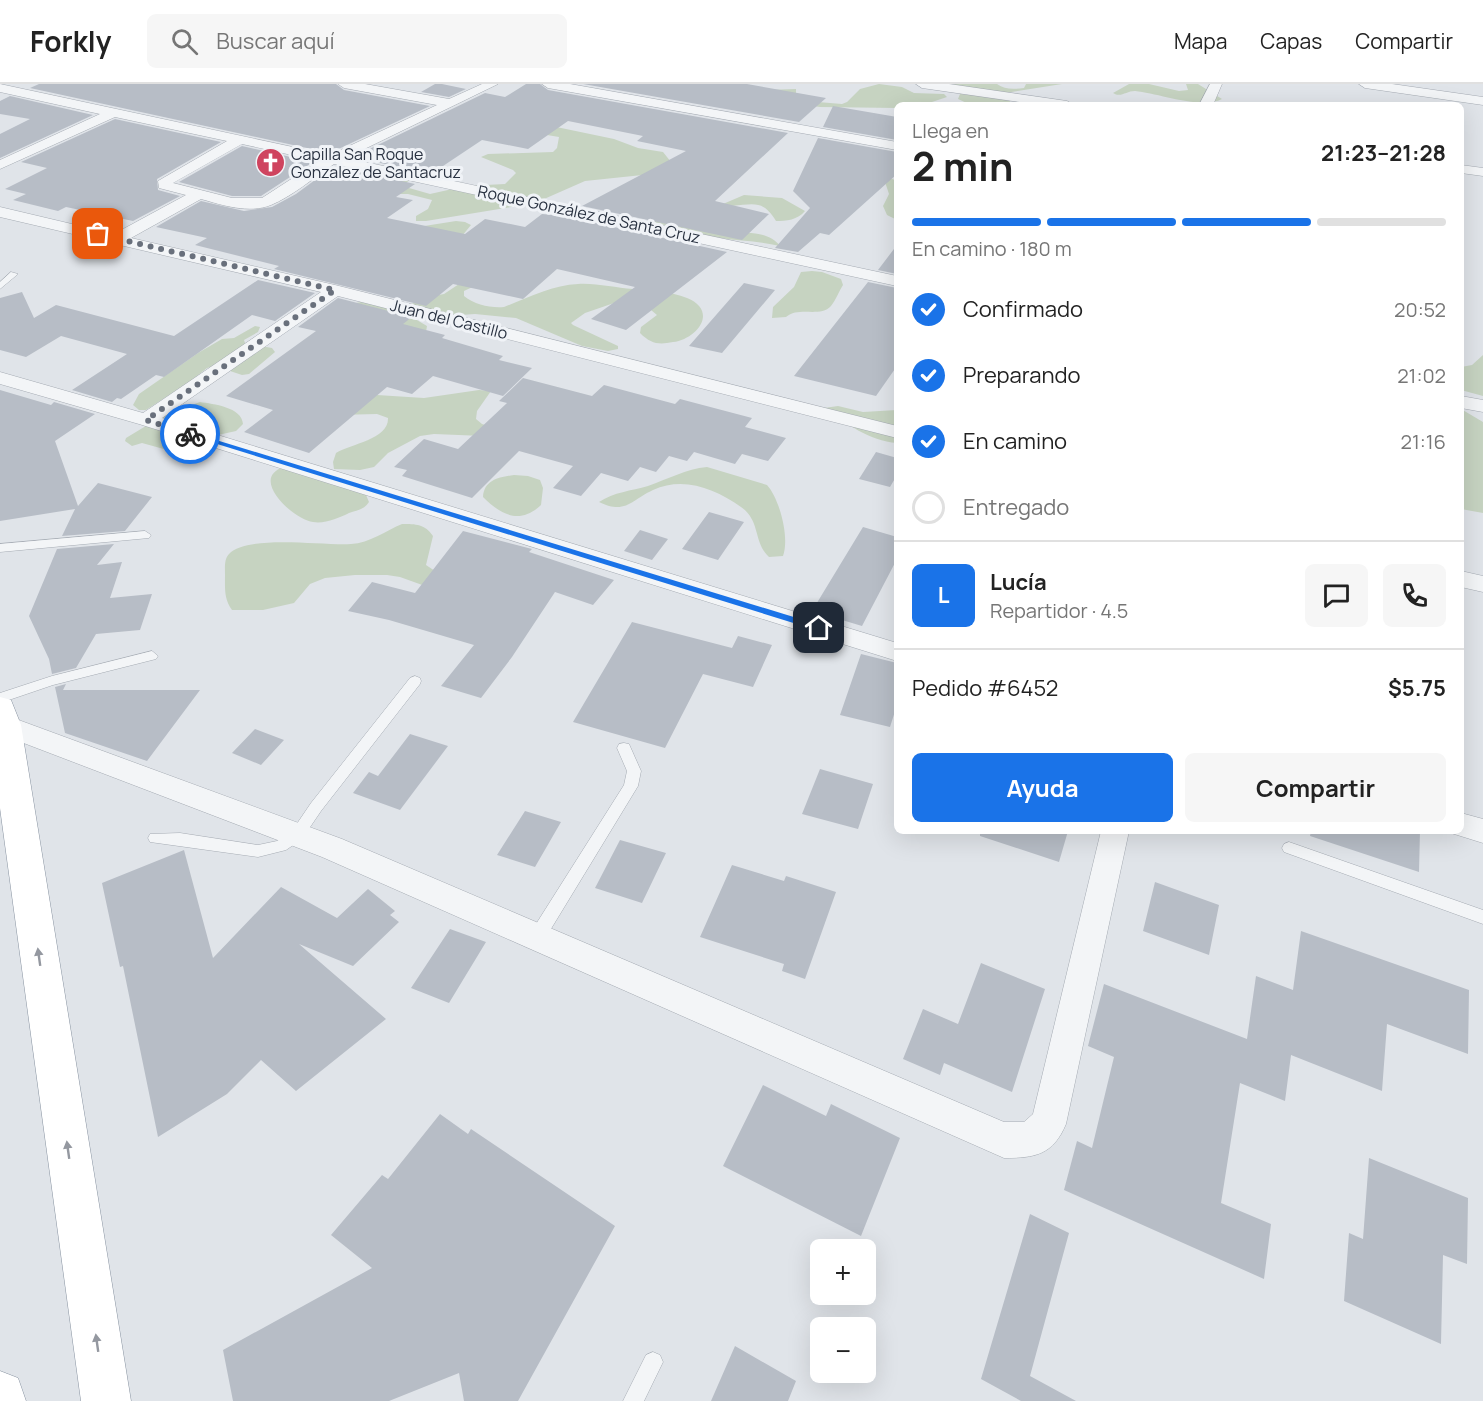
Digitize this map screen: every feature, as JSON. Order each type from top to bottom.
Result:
[{"type":"highway","points":[[2,711],[106,1401]]},
{"type":"highway","points":[[0,1396],[0,1401]]},
{"type":"street","points":[[344,84],[448,103]]},
{"type":"street","points":[[238,141],[165,181],[164,185],[232,202],[251,204],[266,202],[332,159],[492,84]]},
{"type":"street","points":[[548,84],[894,145]]},
{"type":"street","points":[[922,84],[1046,102]]},
{"type":"street","points":[[1207,102],[1216,84]]},
{"type":"street","points":[[1365,84],[1483,101]]},
{"type":"street","name":"Roque González de Santa Cruz","points":[[0,88],[894,280]]},
{"type":"street","points":[[0,165],[112,113]]},
{"type":"street","points":[[1464,169],[1483,172]]},
{"type":"street","points":[[118,238],[198,195]]},
{"type":"street","name":"Juan del Castillo","points":[[0,212],[335,290],[894,431]]},
{"type":"street","points":[[146,420],[335,290]]},
{"type":"street","points":[[0,378],[894,644]]},
{"type":"street","points":[[1464,403],[1483,406]]},
{"type":"street","points":[[1464,580],[1483,584]]},
{"type":"street","points":[[2,711],[537,937],[1004,1140],[1031,1140],[1048,1124],[1113,834]]},
{"type":"street","points":[[1464,826],[1483,831]]},
{"type":"lane","points":[[0,286],[14,274]]},
{"type":"lane","points":[[0,548],[145,535]]},
{"type":"lane","points":[[2,711],[52,681],[152,656]]},
{"type":"lane","points":[[154,838],[180,839],[206,845],[258,851],[281,846],[297,835],[316,807],[415,681]]},
{"type":"lane","points":[[537,937],[631,786],[634,771],[624,748]]},
{"type":"lane","points":[[1288,848],[1483,917]]},
{"type":"lane","points":[[633,1401],[653,1362]]},
{"type":"green space","points":[[879,84],[902,87],[914,93],[944,94],[947,97],[932,102],[894,102],[894,108],[820,107],[799,104],[767,90],[796,89],[796,95],[806,101],[842,104],[860,89]]},
{"type":"green space","points":[[917,84],[997,84],[1013,89],[1024,88],[1026,84],[1062,84],[1005,93],[923,88]]},
{"type":"green space","points":[[1129,84],[1149,84],[1179,91],[1188,90],[1186,84],[1198,84],[1222,99],[1213,102],[1192,102],[1145,92],[1135,91],[1119,95],[1113,93]]},
{"type":"green space","points":[[960,94],[1006,98],[1011,102],[964,102],[958,99]]},
{"type":"green space","points":[[542,124],[663,152],[671,162],[652,174],[585,181],[535,203],[426,221],[416,221],[416,216],[428,209],[432,200],[408,194],[378,194],[354,172],[357,168],[411,179],[402,186],[430,194],[466,186],[505,184],[516,173],[481,157],[488,154],[553,152],[557,148],[559,137],[535,133]]},
{"type":"green space","points":[[890,178],[894,180],[894,218],[887,215],[883,206],[889,194],[885,182]]},
{"type":"green space","points":[[744,195],[782,198],[805,211],[795,218],[776,221],[762,206],[732,206],[730,232],[764,235],[780,246],[720,238],[643,218],[723,204]]},
{"type":"green space","points":[[456,221],[471,225],[462,236],[418,227]]},
{"type":"green space","points":[[812,271],[841,279],[843,285],[831,306],[821,311],[797,312],[786,317],[772,318],[773,307],[794,287],[801,272]]},
{"type":"green space","points":[[481,283],[464,291],[464,296],[473,302],[488,306],[504,307],[559,287],[592,284],[681,296],[697,303],[702,310],[703,317],[701,324],[690,336],[682,340],[663,343],[655,343],[640,333],[641,327],[657,315],[651,310],[617,302],[585,313],[571,323],[618,346],[618,349],[608,351],[582,346],[516,318],[475,314],[447,316],[415,314],[410,316],[427,326],[426,332],[324,361],[356,303],[409,305],[428,297],[444,294],[459,284]]},
{"type":"green space","points":[[255,326],[260,327],[258,332],[244,340],[245,343],[272,348],[275,352],[249,374],[242,375],[215,366],[207,368],[146,410],[139,410],[133,405],[139,394],[198,353],[222,339],[234,338]]},
{"type":"green space","points":[[1483,355],[1483,396],[1464,391],[1464,366],[1472,365]]},
{"type":"green space","points":[[479,390],[491,391],[477,411],[476,419],[492,427],[483,436],[434,434],[420,436],[388,453],[374,467],[360,470],[334,469],[333,462],[336,453],[376,436],[387,425],[388,418],[377,414],[337,415],[377,395],[424,398]]},
{"type":"green space","points":[[200,402],[232,410],[238,414],[243,424],[236,431],[209,437],[210,445],[205,452],[178,453],[142,443],[132,446],[125,441],[126,438],[164,415]]},
{"type":"green space","points":[[838,406],[863,412],[894,410],[894,443],[867,435],[824,408]]},
{"type":"green space","points":[[1464,411],[1483,422],[1483,513],[1464,510]]},
{"type":"green space","points":[[284,467],[366,495],[369,502],[363,508],[332,520],[313,522],[305,520],[286,507],[272,489],[271,480],[274,472]]},
{"type":"green space","points":[[707,467],[767,485],[776,499],[782,518],[785,539],[783,556],[769,557],[761,545],[752,519],[741,507],[699,486],[676,484],[665,486],[622,507],[608,506],[599,502],[617,494]]},
{"type":"green space","points":[[514,475],[540,480],[543,488],[541,505],[526,515],[504,513],[483,497],[486,487],[493,480]]},
{"type":"green space","points":[[402,524],[420,526],[427,529],[433,536],[426,565],[435,571],[425,586],[400,577],[355,575],[325,578],[310,584],[294,603],[263,610],[232,610],[226,598],[227,556],[238,548],[252,544],[287,542],[358,543]]},
{"type":"building","points":[[39,84],[336,84],[344,90],[430,106],[330,153],[30,88]]},
{"type":"building","points":[[435,84],[466,89],[449,97],[421,92]]},
{"type":"building","points":[[526,84],[540,84],[548,90],[788,133],[715,201],[769,214],[742,240],[582,206],[686,151],[637,141],[643,136],[568,121],[528,149],[482,140],[431,174],[353,157],[485,93],[505,97]]},
{"type":"building","points":[[583,84],[747,84],[826,98],[799,122]]},
{"type":"building","points":[[10,96],[93,115],[0,158],[0,134],[30,119],[0,114],[0,101]]},
{"type":"building","points":[[833,106],[894,116],[894,139],[823,127]]},
{"type":"building","points":[[115,119],[221,142],[157,179],[158,190],[180,196],[133,221],[66,207],[58,211],[13,200],[26,194],[5,189],[47,168],[21,162]]},
{"type":"building","points":[[818,138],[894,151],[894,177],[829,235],[820,233],[798,252],[775,248],[810,208],[793,191]]},
{"type":"building","points":[[242,146],[313,162],[261,196],[232,196],[179,182]]},
{"type":"building","points":[[334,166],[415,184],[396,197],[413,200],[387,218],[465,234],[485,219],[525,227],[542,214],[564,216],[727,252],[626,330],[591,319],[635,287],[557,269],[523,299],[453,284],[426,306],[274,269],[279,266],[195,245],[207,238],[156,227],[201,201],[244,211],[272,207],[296,194]]},
{"type":"building","points":[[894,249],[894,273],[878,270]]},
{"type":"building","points":[[258,280],[315,293],[275,321],[252,315],[164,377],[156,375],[121,399],[117,398],[112,402],[72,390],[127,354],[61,336],[26,357],[0,350],[0,298],[22,292],[34,318],[56,305],[174,336]]},
{"type":"building","points":[[868,282],[894,287],[894,370],[876,396],[794,376]]},
{"type":"building","points":[[744,283],[775,290],[722,353],[689,346]]},
{"type":"building","points":[[338,298],[412,317],[403,324],[445,335],[442,338],[503,356],[499,360],[532,368],[503,396],[433,376],[412,394],[387,387],[309,453],[244,432],[273,410],[226,396],[316,331],[298,327]]},
{"type":"building","points":[[523,378],[592,396],[604,385],[675,404],[680,399],[752,418],[745,427],[786,438],[768,461],[742,454],[735,464],[694,452],[687,461],[669,456],[656,472],[640,467],[628,481],[601,473],[581,496],[553,488],[573,466],[519,451],[472,498],[402,476],[407,470],[394,467],[424,439],[458,449],[507,403],[499,401]]},
{"type":"building","points":[[0,390],[51,405],[54,402],[95,414],[55,441],[78,506],[98,483],[152,497],[125,531],[62,536],[75,509],[0,521]]},
{"type":"building","points":[[876,452],[894,457],[894,480],[890,487],[859,479]]},
{"type":"building","points":[[709,512],[744,522],[718,560],[682,549]]},
{"type":"building","points":[[863,527],[894,536],[894,565],[862,626],[812,611]]},
{"type":"building","points":[[640,530],[668,539],[652,560],[624,551]]},
{"type":"building","points":[[463,531],[532,549],[529,552],[614,580],[593,605],[555,592],[512,657],[481,698],[441,686],[474,645],[389,620],[348,611],[372,582],[415,593]]},
{"type":"building","points":[[114,544],[97,565],[122,562],[110,598],[152,594],[140,630],[96,634],[76,668],[52,674],[49,659],[29,616],[57,549]]},
{"type":"building","points":[[632,622],[732,648],[738,636],[772,645],[753,687],[703,674],[665,748],[573,722]]},
{"type":"building","points":[[861,654],[894,662],[894,714],[890,727],[840,715]]},
{"type":"building","points":[[66,684],[63,690],[200,690],[147,761],[65,733],[55,687]]},
{"type":"building","points":[[255,729],[284,740],[261,765],[232,753]]},
{"type":"building","points":[[410,734],[448,746],[400,810],[353,793],[369,772],[378,776]]},
{"type":"building","points":[[820,769],[873,784],[858,829],[802,814]]},
{"type":"building","points":[[525,811],[561,822],[535,867],[497,855]]},
{"type":"building","points":[[980,834],[1067,834],[1059,862],[980,836]]},
{"type":"building","points":[[1310,834],[1420,834],[1419,872],[1310,836]]},
{"type":"building","points":[[620,840],[666,853],[642,903],[595,888]]},
{"type":"building","points":[[184,850],[213,958],[281,887],[337,918],[368,889],[395,911],[390,915],[399,922],[353,966],[299,944],[386,1019],[296,1091],[261,1060],[227,1094],[158,1137],[123,966],[120,967],[102,883]]},
{"type":"building","points":[[732,865],[784,881],[786,876],[836,892],[805,979],[782,971],[784,964],[700,937]]},
{"type":"building","points":[[1155,882],[1219,905],[1209,955],[1143,931]]},
{"type":"building","points":[[450,929],[486,942],[449,1003],[411,988]]},
{"type":"building","points":[[1301,931],[1469,990],[1468,1054],[1387,1024],[1382,1091],[1291,1055],[1285,1101],[1240,1083],[1221,1203],[1271,1224],[1264,1279],[1064,1190],[1077,1141],[1092,1148],[1114,1057],[1088,1046],[1104,984],[1247,1039],[1256,976],[1293,990]]},
{"type":"building","points":[[981,963],[1045,989],[1012,1092],[944,1063],[940,1075],[903,1059],[923,1009],[958,1024]]},
{"type":"building","points":[[763,1085],[826,1116],[831,1104],[900,1138],[861,1236],[723,1166]]},
{"type":"building","points":[[440,1114],[468,1134],[471,1129],[615,1226],[518,1401],[464,1401],[459,1373],[389,1401],[233,1401],[223,1350],[372,1268],[331,1235],[382,1175],[388,1179]]},
{"type":"building","points":[[1369,1158],[1468,1198],[1467,1264],[1443,1255],[1441,1344],[1344,1301],[1349,1233],[1363,1239]]},
{"type":"building","points":[[1030,1214],[1069,1233],[1030,1376],[1076,1401],[1021,1401],[981,1379]]},
{"type":"building","points":[[735,1346],[796,1381],[788,1401],[711,1401]]},
{"type":"way so far","points":[[98,234],[335,290],[146,420],[190,434]]},
{"type":"place","name":"Capilla San Roque Gonzalez de Santacruz","points":[[270,163]]},
{"type":"route","points":[[190,434],[819,628]]}]
